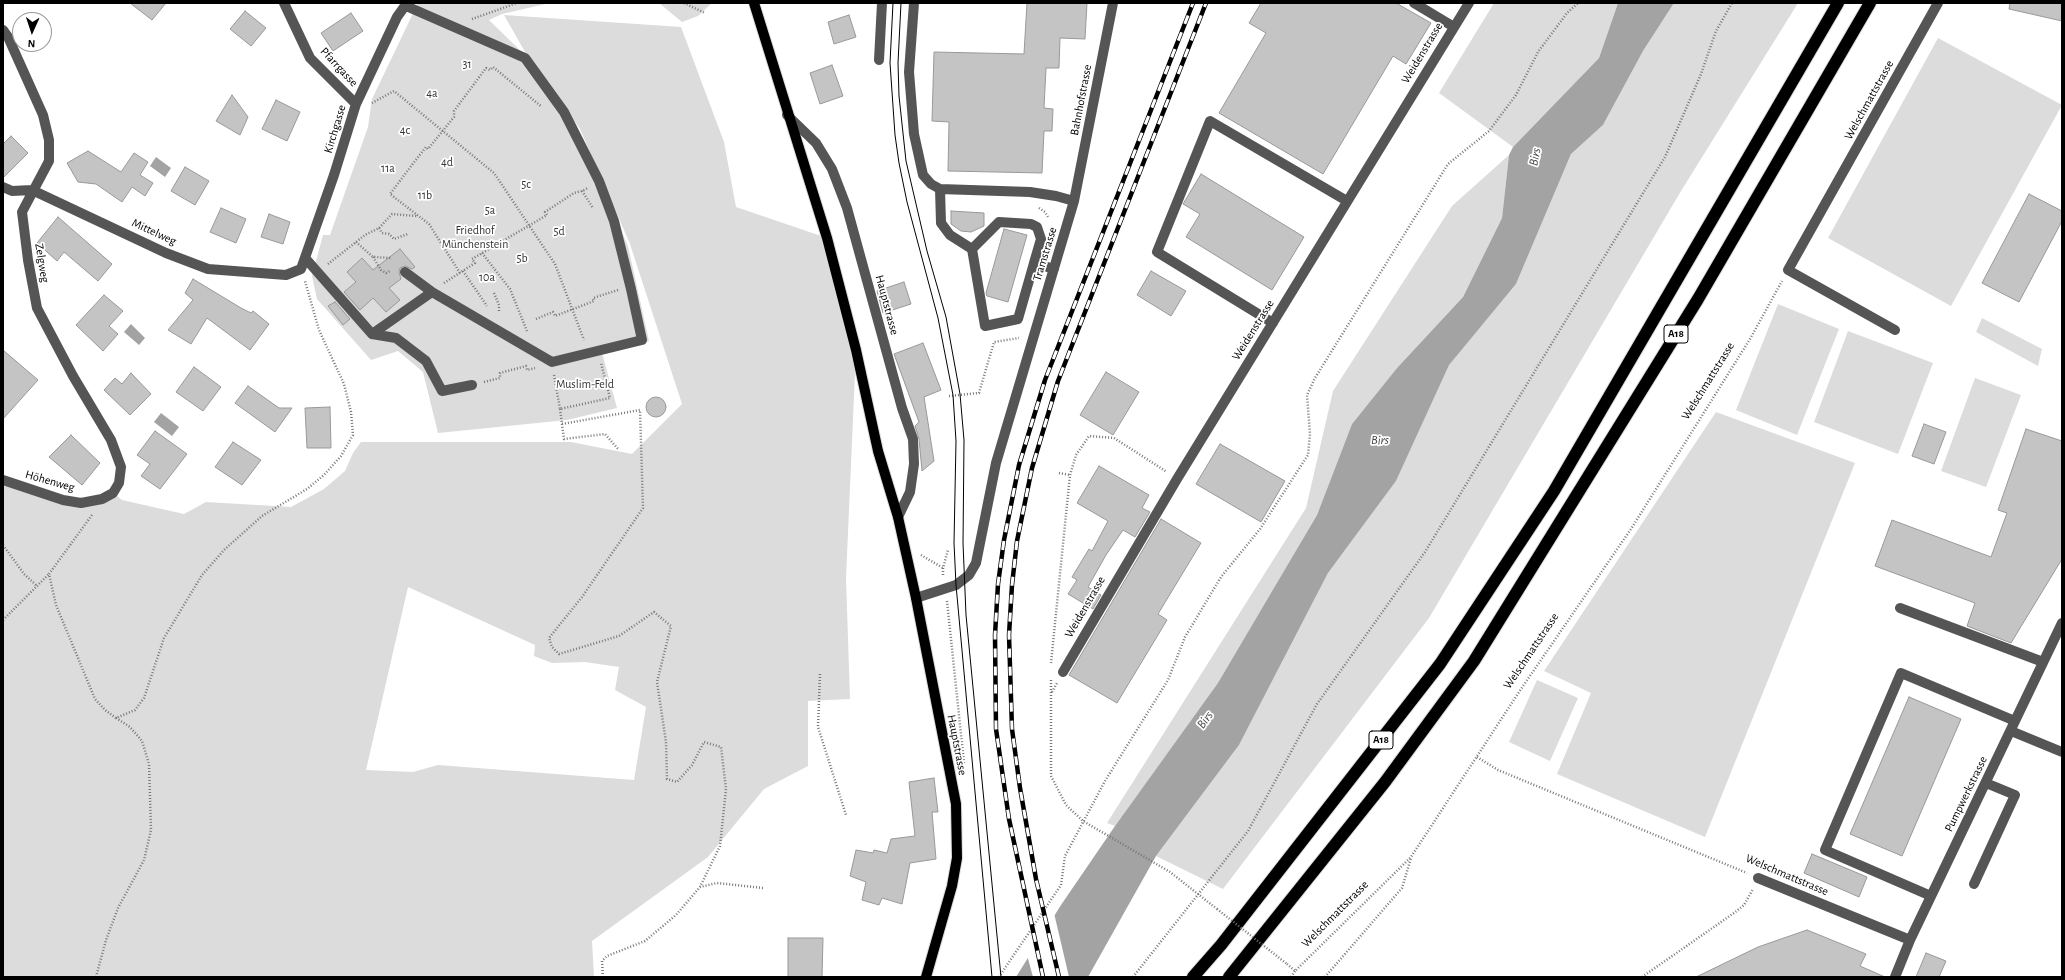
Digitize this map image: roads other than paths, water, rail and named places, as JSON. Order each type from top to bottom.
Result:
[{"type":"highway","name":"A18","points":[[1193,977],[1221,945],[1440,664],[1554,491],[1838,3]]},
{"type":"highway","name":"A18","points":[[1229,977],[1386,782],[1474,661],[1698,299],[1870,3]]},
{"type":"main road","name":"Hauptstrasse","points":[[754,3],[787,115],[827,238],[856,350],[878,451],[898,518],[916,598],[956,804],[957,858],[952,886],[926,977]]},
{"type":"street","name":"Pfarrgasse","points":[[284,3],[310,58],[356,104]]},
{"type":"street","points":[[879,60],[882,3]]},
{"type":"street","points":[[914,3],[909,72],[914,134],[923,175],[931,184],[940,189],[1030,192],[1056,196],[1074,201]]},
{"type":"street","name":"Bahnhofstrasse","points":[[1074,201],[1113,3]]},
{"type":"street","points":[[1414,3],[1454,27]]},
{"type":"street","name":"Weidenstrasse","points":[[1063,672],[1177,479],[1469,3]]},
{"type":"street","name":"Welschmattstrasse","points":[[1895,330],[1788,270],[1938,3]]},
{"type":"street","name":"Kirchgasse","points":[[301,269],[306,259],[356,104],[397,17],[406,4]]},
{"type":"street","points":[[405,272],[432,292],[552,362],[642,340],[614,221],[599,181],[564,112],[525,58],[406,4]]},
{"type":"street","name":"Zelgweg","points":[[3,30],[8,37],[43,115],[49,140],[49,161],[32,190],[22,212],[28,260],[37,308],[72,376],[111,440],[121,467],[119,483],[113,493]]},
{"type":"street","name":"Hauptstrasse","points":[[787,115],[816,143],[832,169],[847,208],[902,408],[913,439],[914,464],[910,492],[898,518]]},
{"type":"street","points":[[1273,323],[1157,252],[1210,121],[1347,201]]},
{"type":"street","name":"Mittelweg","points":[[3,187],[12,191],[32,190],[166,253],[208,269],[286,275],[301,269]]},
{"type":"street","points":[[940,189],[940,223],[950,235],[972,249],[985,326],[1018,319],[1041,239],[1037,227],[1031,224],[999,222],[972,249]]},
{"type":"street","name":"Tramstrasse","points":[[916,598],[945,590],[964,580],[974,570],[996,463],[1074,201]]},
{"type":"street","points":[[306,259],[372,334],[396,338],[426,361],[442,391],[472,385]]},
{"type":"street","points":[[1034,263],[1054,269]]},
{"type":"street","points":[[372,334],[432,292]]},
{"type":"street","name":"Höhenweg","points":[[3,480],[63,500],[82,503],[102,499],[113,493]]},
{"type":"street","points":[[1900,608],[2042,662]]},
{"type":"street","name":"Pumpwerkstrasse","points":[[1895,977],[1910,940],[2062,623]]},
{"type":"street","points":[[1932,896],[1825,850],[1901,673],[2013,726],[2062,752]]},
{"type":"street","points":[[1974,884],[2015,795],[1986,783]]},
{"type":"street","name":"Welschmattstrasse","points":[[1758,878],[1910,940]]},
{"type":"water","name":"Birs","points":[[1618,3],[1674,3],[1643,51],[1603,125],[1571,154],[1516,284],[1449,365],[1396,481],[1328,573],[1239,745],[1156,856],[1088,977],[1016,977],[1061,905],[1115,826],[1218,683],[1317,515],[1352,424],[1397,368],[1463,297],[1502,218],[1509,155],[1513,147],[1599,58]]},
{"type":"water","points":[[156,157],[171,168],[165,177],[150,166]]},
{"type":"water","points":[[131,324],[145,338],[139,345],[124,332]]},
{"type":"water","points":[[161,413],[179,427],[172,436],[154,422]]},
{"type":"tram line","points":[[893,3],[890,63],[895,135],[899,163],[907,202],[938,318],[953,395],[956,441],[954,543],[956,585],[992,977]]},
{"type":"tram line","points":[[901,3],[898,63],[899,96],[906,161],[927,251],[946,317],[960,394],[964,440],[963,543],[966,615],[1001,977]]},
{"type":"railway","points":[[1043,977],[1009,819],[996,729],[995,635],[998,584],[1004,540],[1019,465],[1045,380],[1193,3]]},
{"type":"railway","points":[[1059,977],[1036,879],[1020,788],[1012,729],[1009,635],[1012,585],[1017,541],[1032,468],[1058,381],[1206,3]]},
{"type":"park label","name":"31","points":[[467,64]]},
{"type":"park label","name":"4a","points":[[432,93]]},
{"type":"park label","name":"4c","points":[[405,130]]},
{"type":"park label","name":"4d","points":[[447,162]]},
{"type":"park label","name":"11a","points":[[388,168]]},
{"type":"park label","name":"5c","points":[[526,184]]},
{"type":"park label","name":"11b","points":[[425,195]]},
{"type":"park label","name":"5a","points":[[490,210]]},
{"type":"park label","name":"5d","points":[[559,231]]},
{"type":"park label","name":"Friedhof Münchenstein","points":[[475,237]]},
{"type":"park label","name":"5b","points":[[522,258]]},
{"type":"park label","name":"10a","points":[[487,277]]},
{"type":"park label","name":"Muslim-Feld","points":[[585,384]]}]
